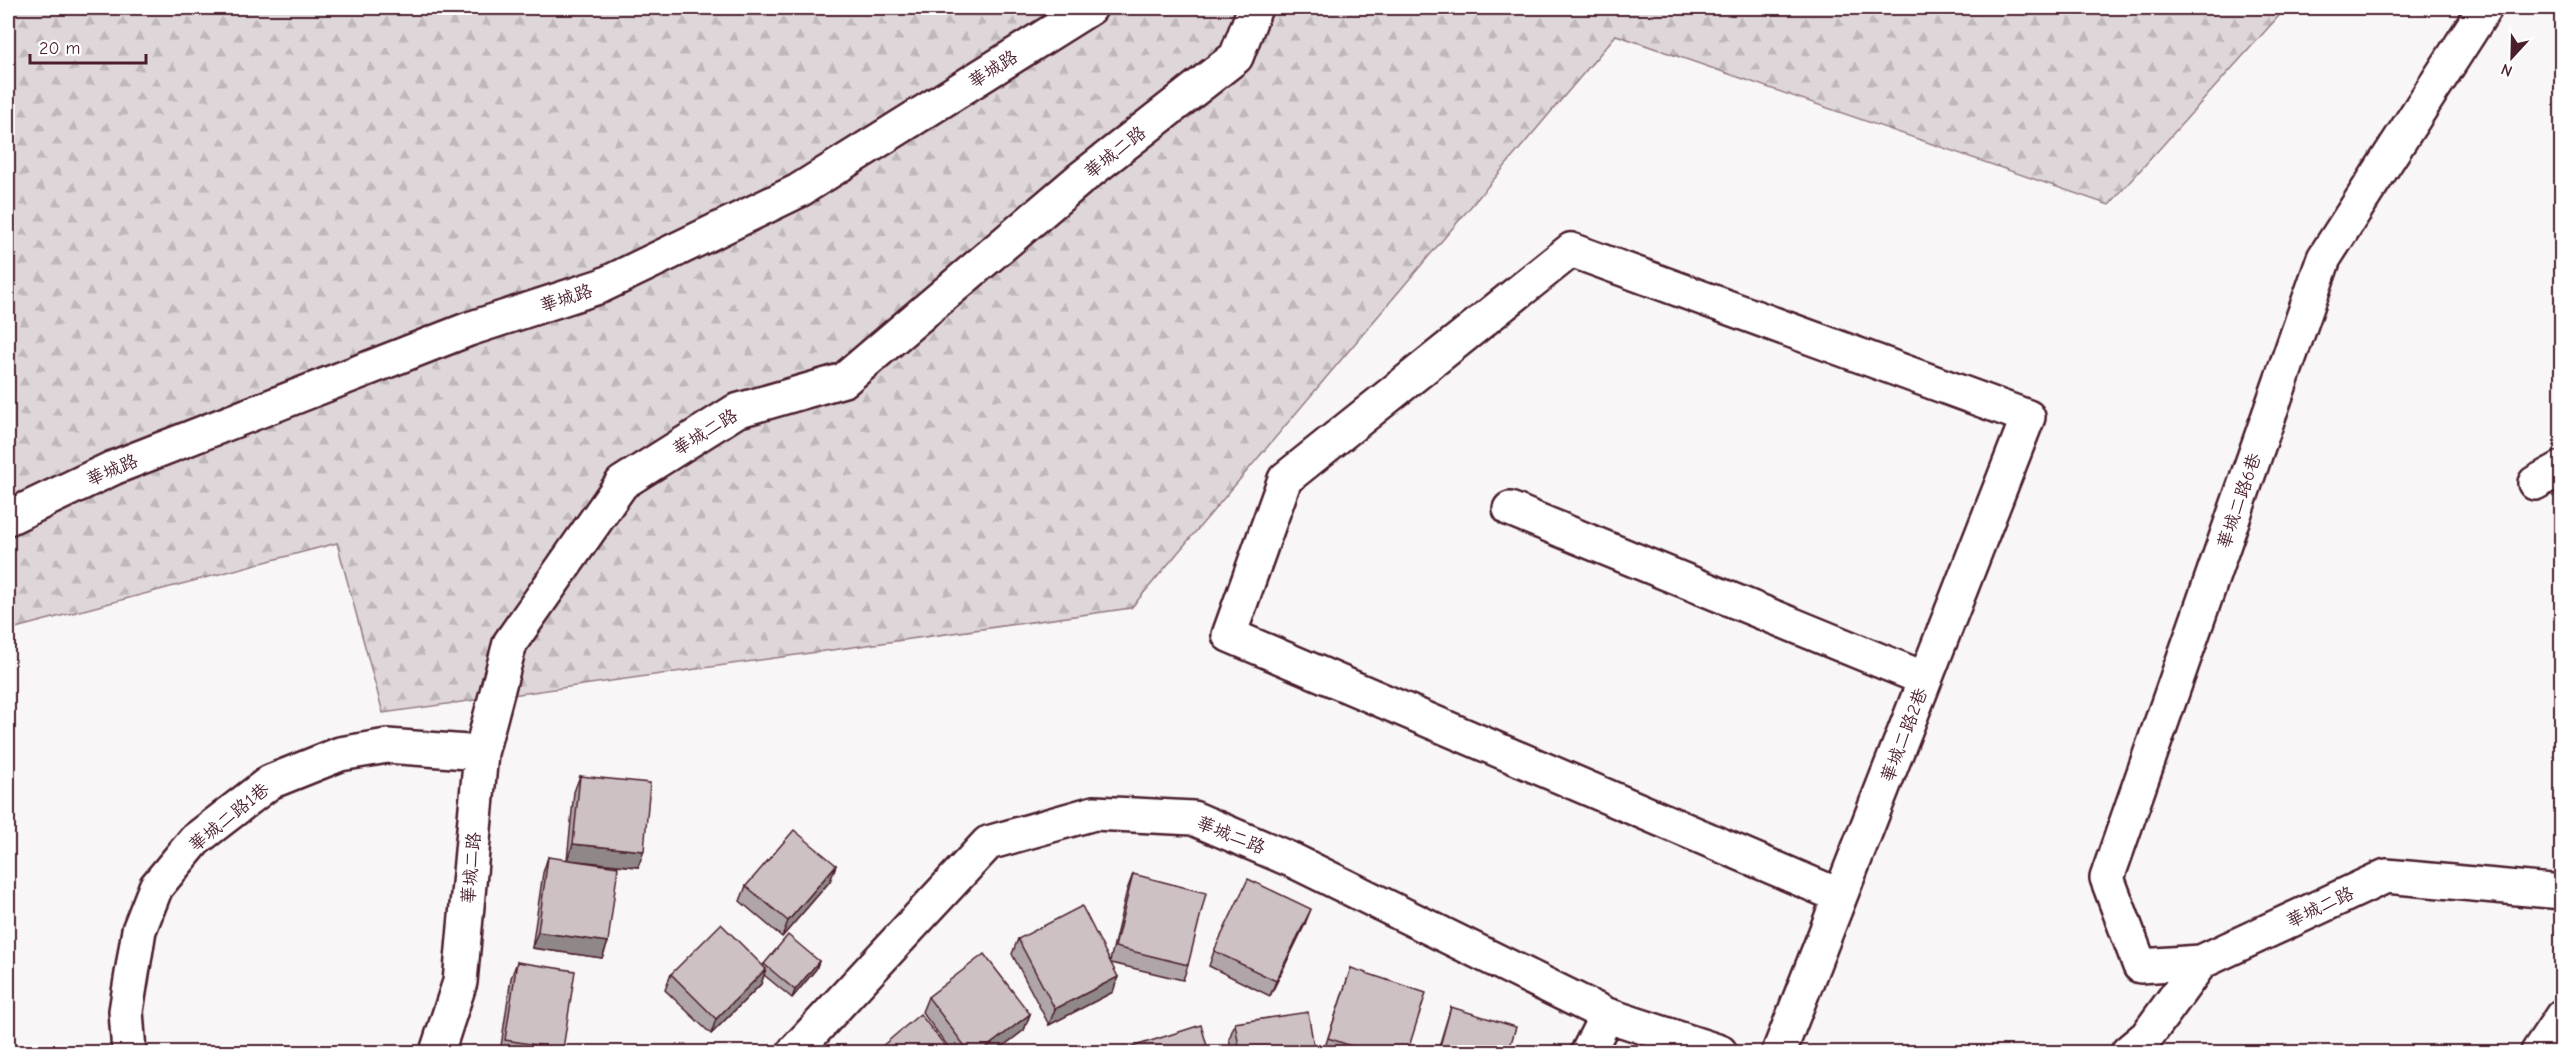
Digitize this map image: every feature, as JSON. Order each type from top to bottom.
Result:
[{"type":"street","name":"華城路","points":[[8,518],[113,468],[469,328],[601,286],[798,191],[1090,8]]},
{"type":"street","name":"華城二路","points":[[437,1053],[460,982],[481,753],[510,643],[622,483],[736,411],[844,380],[1080,179],[1236,57],[1256,8]]},
{"type":"street","name":"華城二路6巷","points":[[2201,962],[2140,966],[2107,878],[2324,258],[2485,8]]},
{"type":"street","name":"華城二路2巷","points":[[1779,1053],[2028,417],[1571,250],[1285,478],[1229,635],[1840,896]]},
{"type":"street","points":[[1510,509],[1925,679]]},
{"type":"street","name":"華城二路1巷","points":[[129,1053],[126,1011],[139,930],[156,887],[195,840],[270,782],[340,754],[387,746],[481,753]]},
{"type":"street","name":"華城二路","points":[[794,1053],[988,843],[1094,813],[1193,818],[1294,861],[1607,1015],[1720,1053]]},
{"type":"street","name":"華城二路","points":[[2128,1053],[2147,1036],[2201,962],[2386,876],[2562,892]]},
{"type":"street","points":[[1588,1053],[1607,1015]]},
{"type":"street","points":[[2538,1053],[2562,1016]]},
{"type":"green space","points":[[8,8],[2286,8],[2109,205],[1616,35],[1131,608],[383,713],[337,543],[8,630]]},
{"type":"building","points":[[580,776],[650,783],[644,851],[573,844]]},
{"type":"building","points":[[794,830],[836,865],[788,921],[746,886]]},
{"type":"building","points":[[548,857],[618,867],[608,942],[538,932]]},
{"type":"building","points":[[1133,874],[1206,893],[1188,965],[1115,947]]},
{"type":"building","points":[[1248,879],[1311,909],[1276,981],[1214,951]]},
{"type":"building","points":[[1082,906],[1118,977],[1055,1009],[1018,939]]},
{"type":"building","points":[[721,924],[766,969],[716,1019],[671,974]]},
{"type":"building","points":[[788,935],[819,961],[795,990],[764,964]]},
{"type":"building","points":[[984,954],[1030,1014],[979,1053],[970,1053],[928,997]]},
{"type":"building","points":[[517,962],[575,971],[563,1049],[505,1040]]},
{"type":"building","points":[[1351,968],[1426,993],[1407,1053],[1372,1053],[1328,1038]]},
{"type":"building","points":[[1451,1007],[1516,1027],[1508,1053],[1438,1053]]},
{"type":"building","points":[[1308,1012],[1315,1053],[1240,1053],[1235,1023]]},
{"type":"building","points":[[920,1014],[951,1053],[874,1053]]},
{"type":"building","points":[[1201,1025],[1209,1053],[1113,1053]]}]
